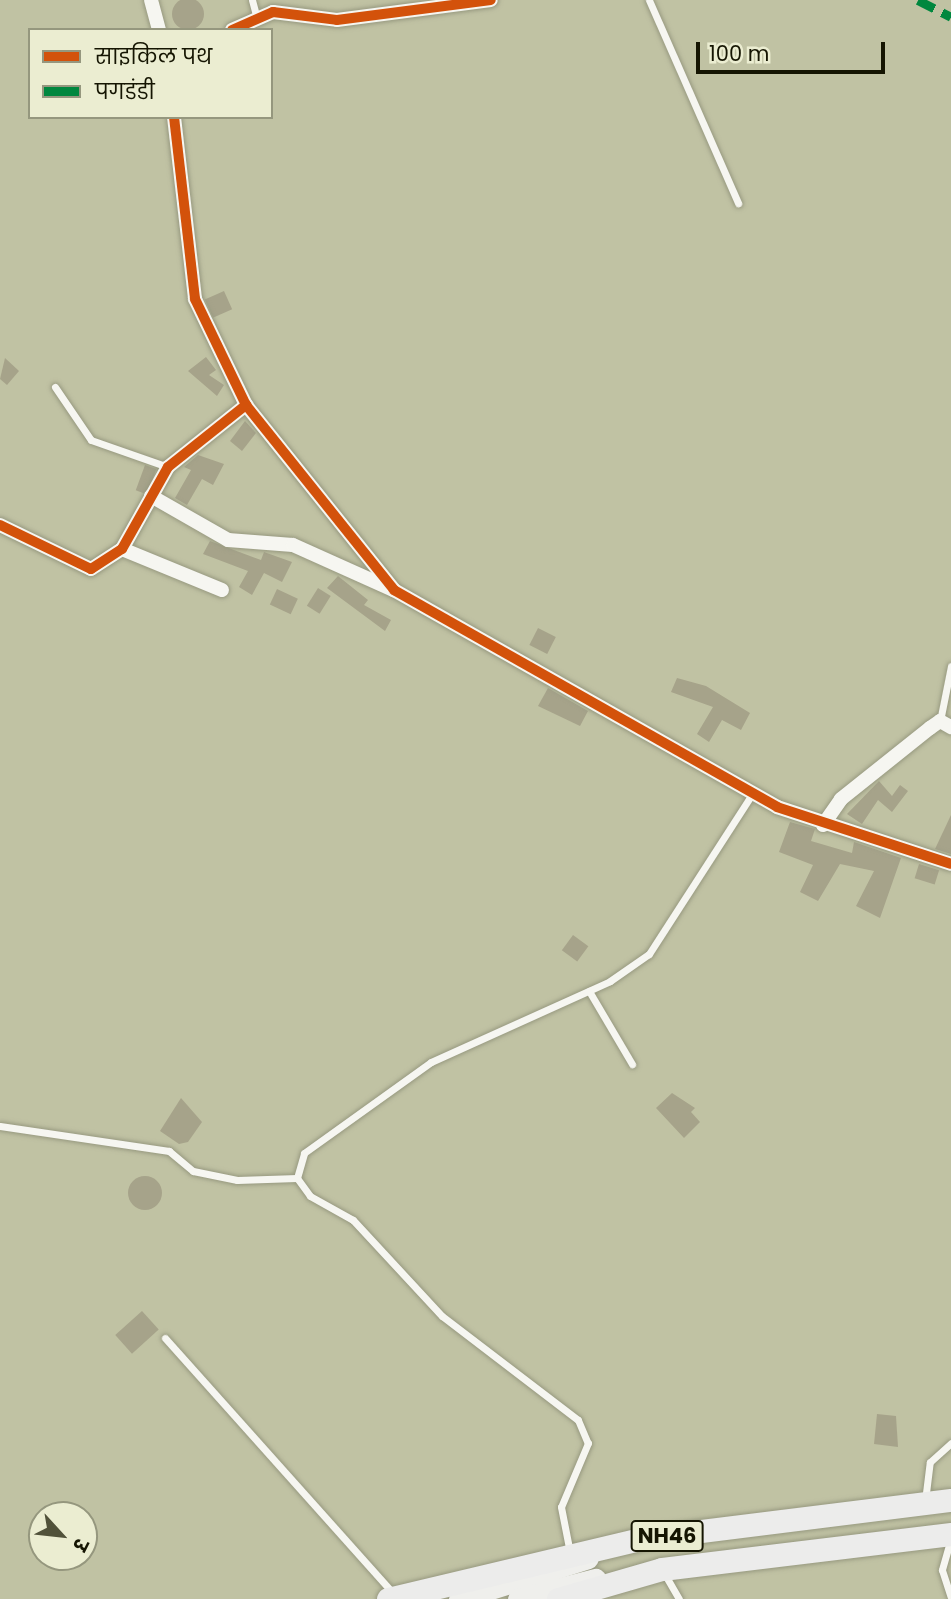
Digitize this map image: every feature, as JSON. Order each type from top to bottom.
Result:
[{"type":"highway","name":"NH46","points":[[392,1597],[611,1545],[951,1500]]},
{"type":"highway","name":"NH46","points":[[546,1589],[618,1579],[662,1569],[951,1536]]},
{"type":"main road","points":[[518,1599],[546,1589],[611,1545]]},
{"type":"main road","points":[[459,1599],[546,1589]]},
{"type":"street","points":[[151,0],[158,28]]},
{"type":"street","points":[[237,28],[273,12],[337,20],[491,0]]},
{"type":"street","points":[[174,119],[195,299],[246,405],[394,590]]},
{"type":"street","points":[[0,525],[78,567],[90,569],[122,549],[168,467],[246,405]]},
{"type":"street","points":[[151,496],[228,540],[293,545],[394,590],[752,794],[823,825],[951,864]]},
{"type":"street","points":[[122,549],[222,590]]},
{"type":"street","points":[[823,825],[841,799],[946,724]]},
{"type":"lane","points":[[252,0],[257,19]]},
{"type":"lane","points":[[649,0],[738,203]]},
{"type":"lane","points":[[55,387],[91,440],[168,467]]},
{"type":"lane","points":[[946,724],[951,666]]},
{"type":"lane","points":[[297,1178],[304,1153],[431,1062],[589,991],[649,954],[752,794]]},
{"type":"lane","points":[[589,991],[632,1064]]},
{"type":"lane","points":[[0,1126],[169,1151],[192,1171],[237,1180],[297,1178]]},
{"type":"lane","points":[[297,1178],[310,1196],[354,1220],[442,1316],[578,1420],[588,1444],[561,1507],[570,1554]]},
{"type":"lane","points":[[165,1338],[392,1597]]},
{"type":"lane","points":[[925,1503],[930,1462],[951,1443]]},
{"type":"lane","points":[[951,1536],[942,1570],[951,1597]]},
{"type":"lane","points":[[662,1569],[679,1599]]},
{"type":"building","points":[[182,-1],[194,-1],[203,8],[203,20],[195,28],[181,28],[173,20],[173,8]]},
{"type":"building","points":[[224,291],[232,309],[213,318],[205,300]]},
{"type":"building","points":[[206,357],[216,370],[209,375],[224,385],[217,396],[188,371]]},
{"type":"building","points":[[5,358],[19,371],[7,385],[0,379]]},
{"type":"building","points":[[245,421],[256,433],[242,451],[230,441]]},
{"type":"building","points":[[198,455],[224,464],[213,485],[202,479],[187,505],[175,498],[191,470],[184,467]]},
{"type":"building","points":[[145,465],[156,469],[147,494],[136,490]]},
{"type":"building","points":[[210,541],[261,560],[264,552],[292,562],[282,582],[264,573],[252,595],[239,587],[248,571],[203,554]]},
{"type":"building","points":[[338,576],[368,600],[364,605],[391,620],[385,631],[327,588]]},
{"type":"building","points":[[318,588],[331,596],[320,614],[307,606]]},
{"type":"building","points":[[277,589],[298,599],[291,614],[270,604]]},
{"type":"building","points":[[538,628],[556,637],[547,654],[529,645]]},
{"type":"building","points":[[677,678],[706,686],[750,713],[741,730],[722,720],[709,742],[697,734],[713,707],[671,692]]},
{"type":"building","points":[[548,688],[588,711],[580,726],[538,706]]},
{"type":"building","points":[[879,781],[892,796],[900,785],[908,791],[892,812],[878,800],[862,824],[847,814]]},
{"type":"building","points":[[951,815],[951,854],[935,849]]},
{"type":"building","points":[[790,822],[815,829],[811,841],[852,853],[854,842],[901,858],[880,918],[856,906],[874,871],[840,864],[818,901],[800,892],[813,865],[779,852]]},
{"type":"building","points":[[919,864],[939,870],[935,884],[915,878]]},
{"type":"building","points":[[573,935],[588,946],[577,962],[562,950]]},
{"type":"building","points":[[672,1093],[695,1108],[691,1112],[700,1122],[684,1138],[656,1108]]},
{"type":"building","points":[[181,1098],[202,1122],[188,1142],[179,1144],[160,1131]]},
{"type":"building","points":[[145,1176],[157,1181],[162,1193],[157,1205],[145,1210],[133,1205],[128,1193],[133,1181]]},
{"type":"building","points":[[142,1311],[159,1330],[132,1354],[115,1335]]},
{"type":"building","points":[[877,1414],[896,1416],[898,1447],[874,1444]]},
{"type":"marked path","points":[[918,0],[951,17]]},
{"type":"cycle path","points":[[237,28],[273,12],[337,20],[491,0]]},
{"type":"cycle path","points":[[174,119],[195,299],[246,405],[394,590],[777,807],[951,864]]},
{"type":"cycle path","points":[[0,525],[91,569],[122,549],[168,467],[246,405]]}]
